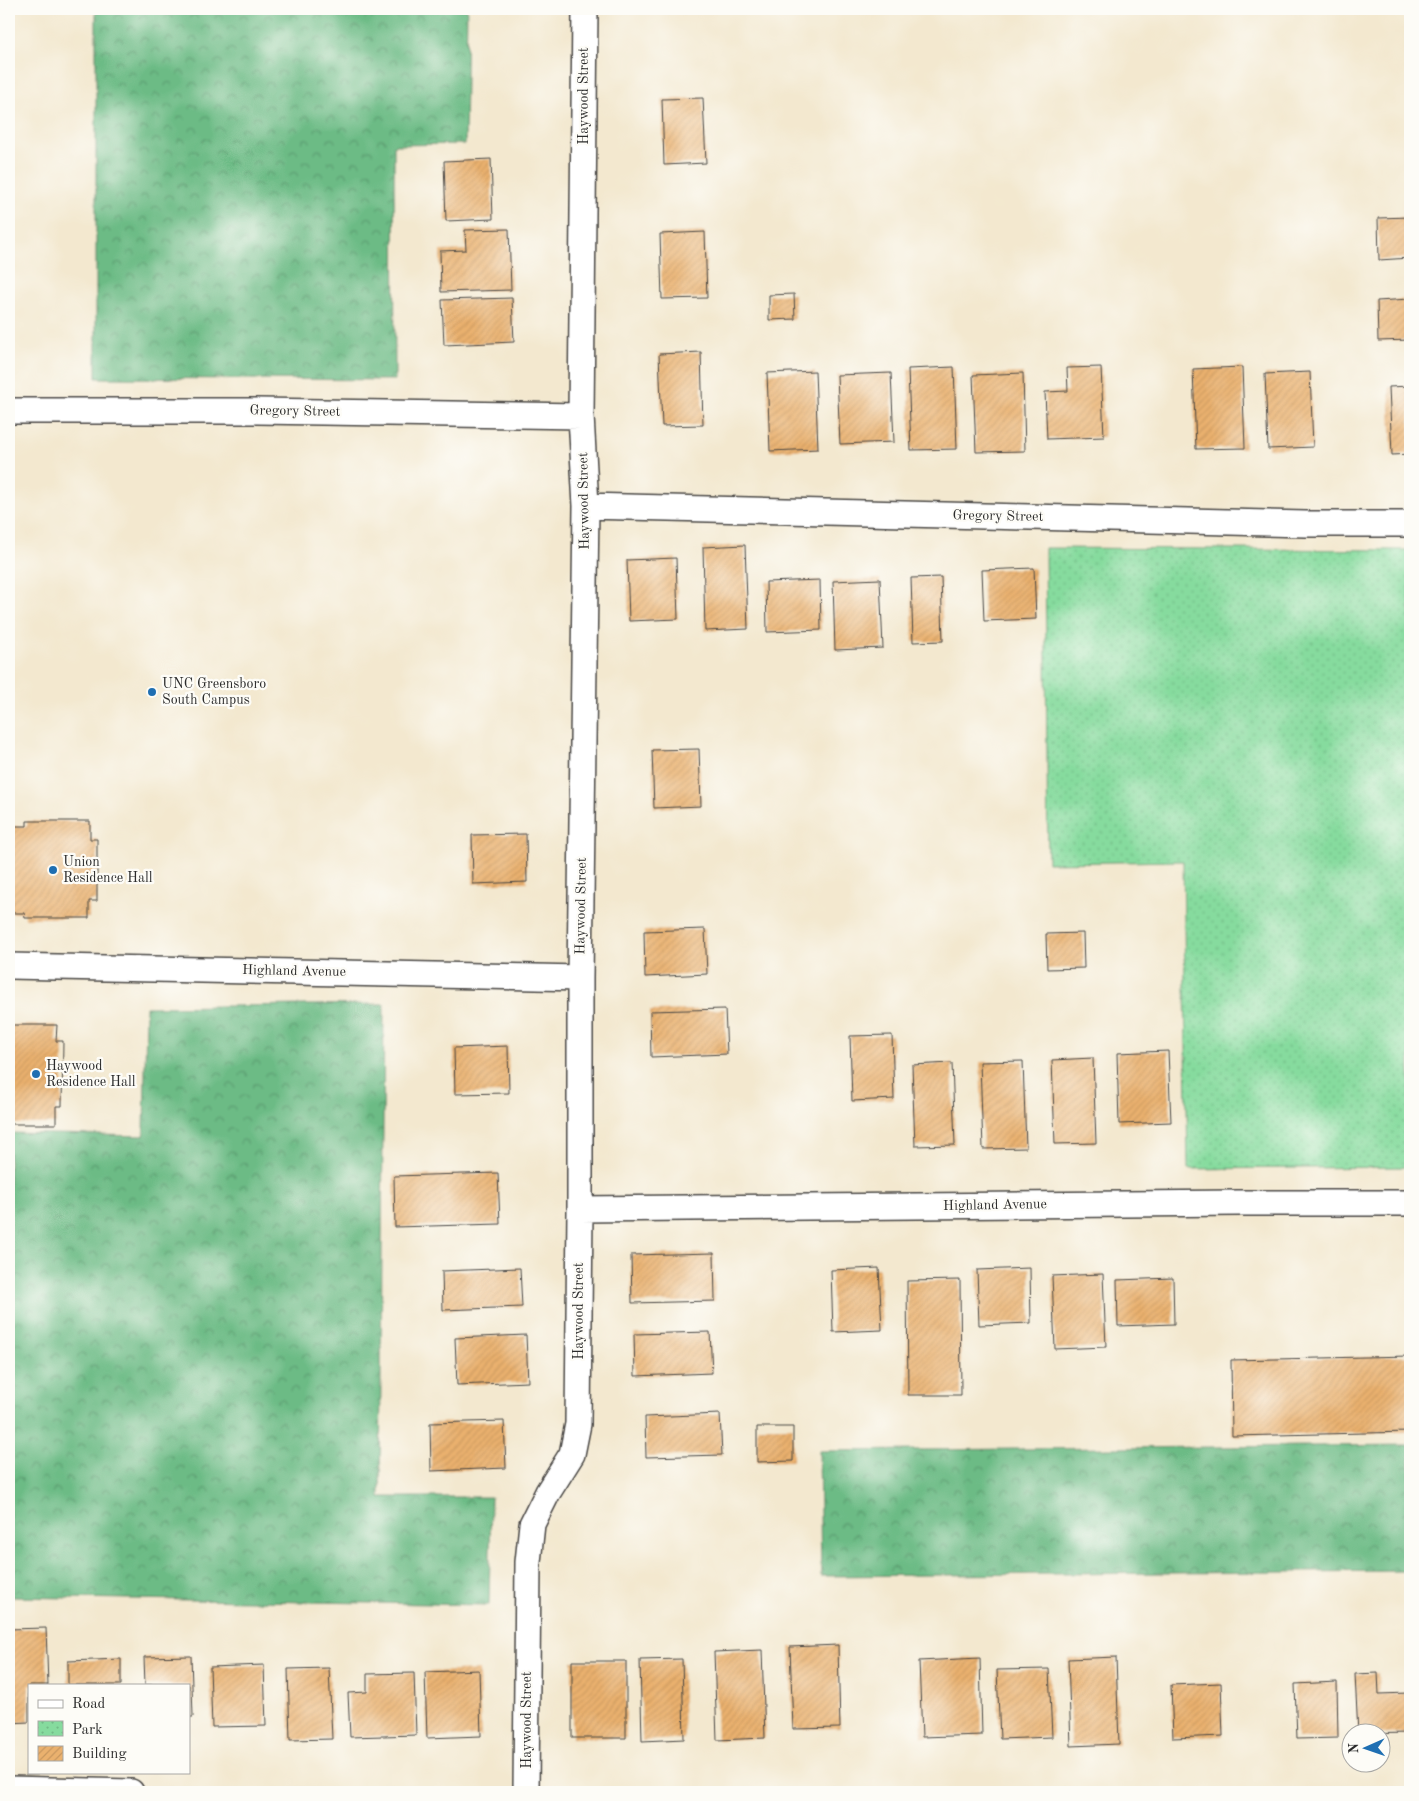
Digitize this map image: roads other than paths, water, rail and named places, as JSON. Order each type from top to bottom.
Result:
[{"type":"street","name":"Haywood Street","points":[[526,1792],[528,1562],[532,1524],[548,1492],[572,1454],[578,1424],[580,978],[586,506],[581,416],[584,9]]},
{"type":"street","name":"Gregory Street","points":[[9,411],[257,410],[581,416]]},
{"type":"street","name":"Gregory Street","points":[[586,506],[1306,524],[1410,524]]},
{"type":"street","name":"Highland Avenue","points":[[9,966],[580,978]]},
{"type":"street","name":"Highland Avenue","points":[[580,1209],[1240,1202],[1410,1203]]},
{"type":"street","points":[[9,1790],[131,1792]]},
{"type":"place","name":"UNC Greensboro South Campus","points":[[152,692]]},
{"type":"place","name":"Union Residence Hall","points":[[53,870]]},
{"type":"place","name":"Haywood Residence Hall","points":[[36,1074]]}]
